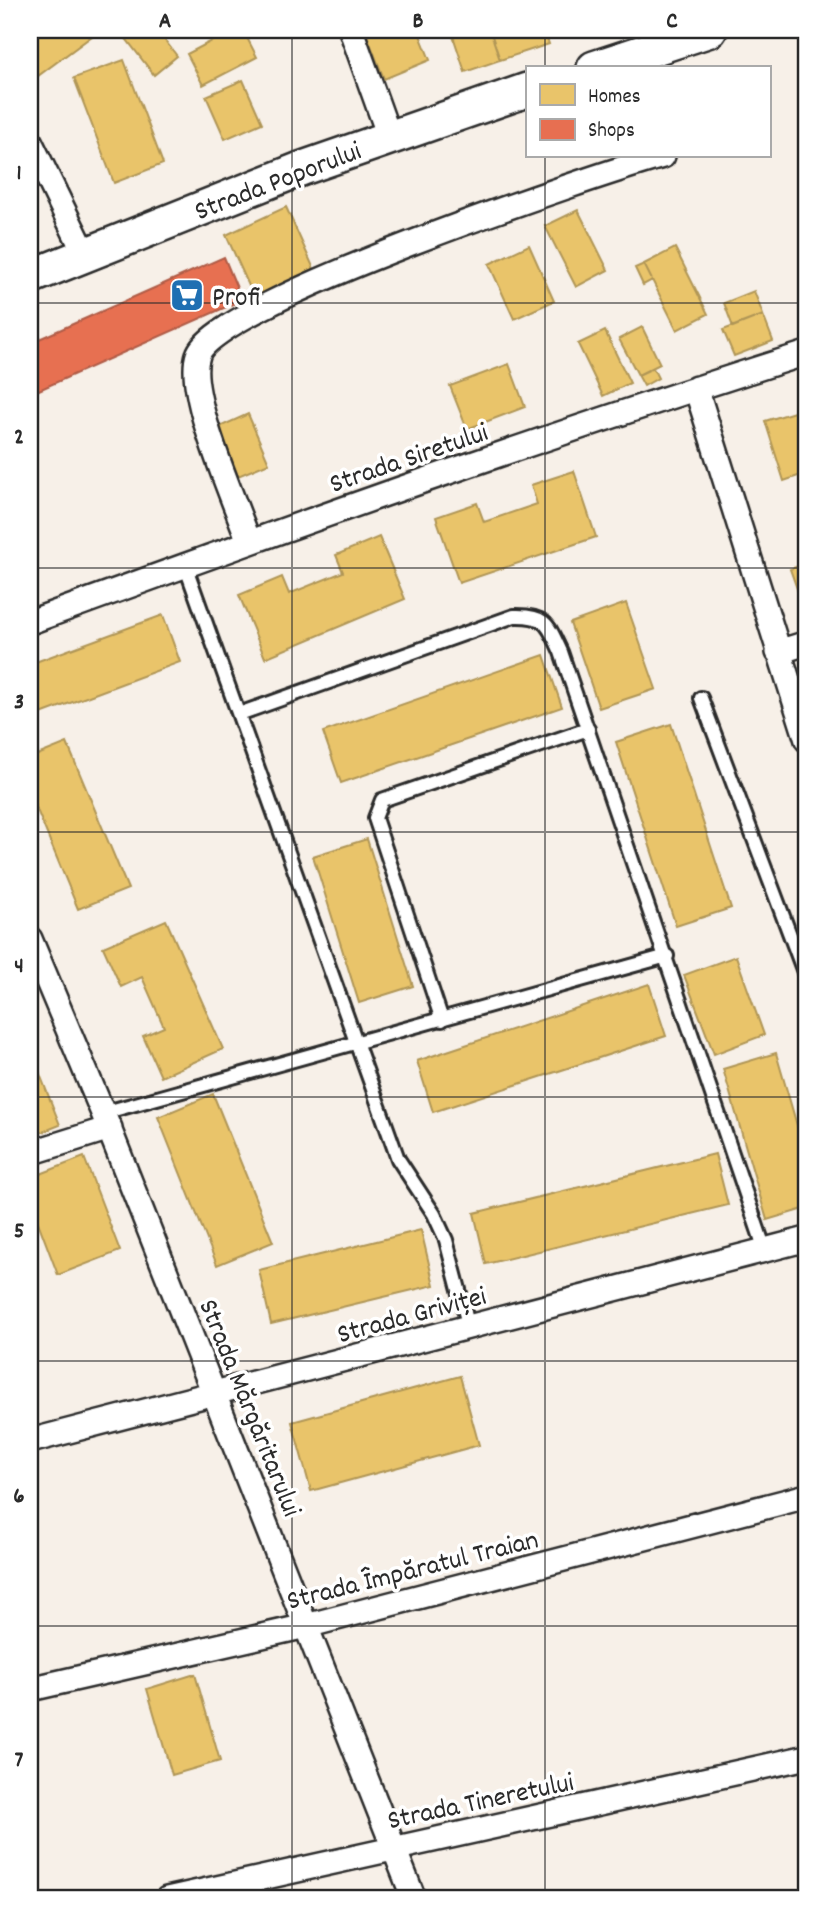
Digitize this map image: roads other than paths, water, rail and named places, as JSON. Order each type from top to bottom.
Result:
[{"type":"street","points":[[351,30],[389,136]]},
{"type":"street","points":[[600,66],[710,30]]},
{"type":"street","name":"Strada Poporului","points":[[30,277],[389,136],[526,90]]},
{"type":"street","points":[[30,141],[85,254]]},
{"type":"street","points":[[249,542],[199,401],[193,371],[199,351],[215,332],[286,295],[465,223],[657,158]]},
{"type":"street","name":"Strada Siretului","points":[[30,622],[249,542],[696,388],[807,353]]},
{"type":"street","points":[[696,388],[807,740]]},
{"type":"street","points":[[778,652],[807,643]]},
{"type":"street","name":"Strada Mărgăritarului","points":[[30,939],[107,1120],[414,1899]]},
{"type":"street","points":[[30,1153],[107,1120]]},
{"type":"street","name":"Strada Griviței","points":[[30,1441],[807,1240]]},
{"type":"street","name":"Strada Împăratul Traian","points":[[30,1689],[306,1626],[807,1496]]},
{"type":"street","name":"Strada Tineretului","points":[[167,1899],[807,1757]]},
{"type":"lane","points":[[185,565],[398,1159],[434,1214],[446,1240],[469,1328]]},
{"type":"lane","points":[[239,713],[514,616],[536,615],[549,625],[561,652],[667,956],[765,1250]]},
{"type":"lane","points":[[701,698],[807,980]]},
{"type":"lane","points":[[442,1020],[375,818],[376,809],[382,800],[588,729]]},
{"type":"lane","points":[[107,1120],[356,1044],[667,956]]},
{"type":"place","name":"Profi","points":[[187,295]]}]
